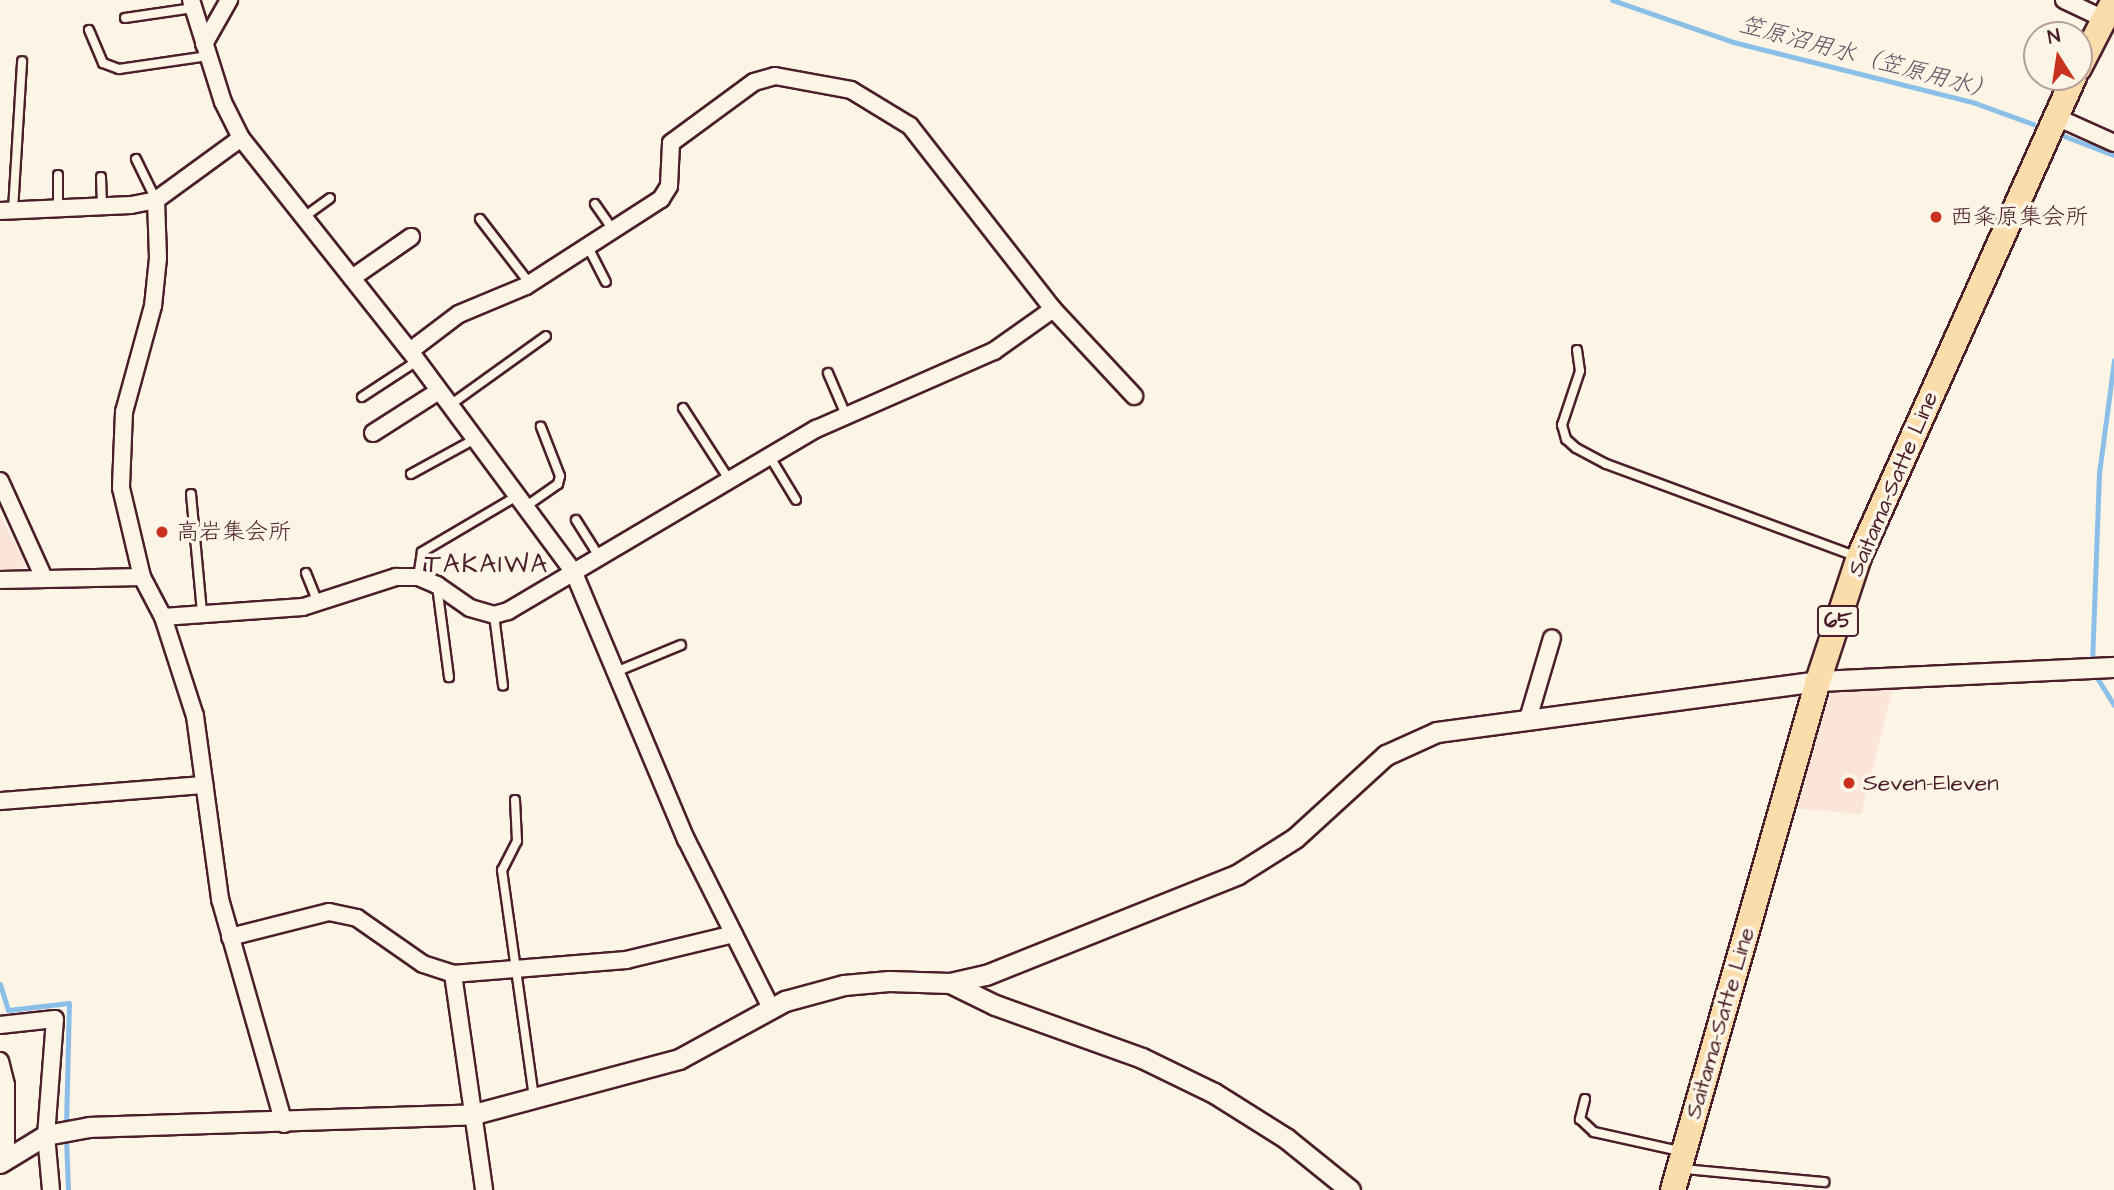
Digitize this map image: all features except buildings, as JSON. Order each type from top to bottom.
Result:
[{"type":"main road","points":[[2093,41],[2109,10]]},
{"type":"main road","name":"Saitama-Satte Line","points":[[1678,1170],[1818,681],[1860,557],[2067,91]]},
{"type":"street","points":[[206,50],[229,0]]},
{"type":"street","points":[[2064,0],[2109,10]]},
{"type":"street","points":[[192,4],[206,50],[241,138],[413,356],[574,573],[618,671],[686,839],[771,1008]]},
{"type":"street","points":[[413,356],[459,314],[530,284],[661,199],[670,186],[671,143],[744,90],[775,76],[821,81],[851,90],[910,125],[1053,309],[1134,396]]},
{"type":"street","points":[[2054,116],[2114,143]]},
{"type":"street","points":[[6,210],[102,207],[156,200],[241,138]]},
{"type":"street","points":[[156,200],[158,258],[153,306],[124,412],[121,488],[142,577],[163,617],[195,716],[220,899],[284,1124]]},
{"type":"street","points":[[352,278],[411,237]]},
{"type":"street","points":[[163,617],[202,612],[259,612],[318,603],[396,577],[418,577],[437,585],[470,608],[495,615],[574,573],[769,457],[846,415],[994,351],[1053,309]]},
{"type":"street","points":[[373,433],[439,391]]},
{"type":"street","points":[[0,481],[44,578]]},
{"type":"street","points":[[0,580],[142,577]]},
{"type":"street","points":[[1528,719],[1552,638]]},
{"type":"street","points":[[3,1160],[46,1135],[89,1128],[284,1124],[474,1114],[679,1059],[771,1008],[844,985],[889,981],[950,983],[986,975],[1238,874],[1295,838],[1386,755],[1437,732],[1720,698],[1818,681],[2114,667]]},
{"type":"street","points":[[0,801],[204,785]]},
{"type":"street","points":[[230,937],[329,912],[357,918],[423,964],[453,974],[626,960],[734,934]]},
{"type":"street","points":[[453,974],[484,1190]]},
{"type":"street","points":[[950,983],[995,1005],[1142,1058],[1214,1093],[1287,1139],[1350,1190]]},
{"type":"street","points":[[0,1025],[55,1019],[46,1135],[51,1190]]},
{"type":"street","points":[[0,1061],[6,1085],[3,1160]]},
{"type":"lane","points":[[125,18],[192,4]]},
{"type":"lane","points":[[89,30],[103,64],[119,69],[206,50]]},
{"type":"lane","points":[[6,210],[22,61]]},
{"type":"lane","points":[[136,159],[147,188],[156,200]]},
{"type":"lane","points":[[58,175],[58,208]]},
{"type":"lane","points":[[101,177],[102,207]]},
{"type":"lane","points":[[304,217],[330,198]]},
{"type":"lane","points":[[595,204],[613,231]]},
{"type":"lane","points":[[480,219],[530,284]]},
{"type":"lane","points":[[588,247],[606,282]]},
{"type":"lane","points":[[450,405],[546,336]]},
{"type":"lane","points":[[1577,350],[1580,371],[1565,406],[1562,425],[1566,439],[1576,447],[1606,464],[1860,557]]},
{"type":"lane","points":[[362,397],[413,356]]},
{"type":"lane","points":[[828,373],[846,415]]},
{"type":"lane","points":[[683,408],[730,481]]},
{"type":"lane","points":[[418,577],[422,552],[558,484],[561,476],[541,427]]},
{"type":"lane","points":[[411,474],[475,439]]},
{"type":"lane","points":[[769,457],[796,500]]},
{"type":"lane","points":[[191,494],[202,612]]},
{"type":"lane","points":[[576,520],[600,558]]},
{"type":"lane","points":[[306,573],[318,603]]},
{"type":"lane","points":[[437,585],[449,677]]},
{"type":"lane","points":[[495,615],[503,685]]},
{"type":"lane","points":[[618,671],[681,645]]},
{"type":"lane","points":[[515,800],[517,841],[502,870],[534,1098]]},
{"type":"lane","points":[[1585,1099],[1580,1119],[1594,1132],[1678,1170],[1824,1182]]},
{"type":"shaded area","points":[[0,516],[25,562],[22,569],[0,570]]},
{"type":"shaded area","points":[[1893,687],[1861,814],[1791,808],[1821,704],[1834,690]]},
{"type":"waterway","name":"笠原沼用水（笠原用水）","points":[[1612,0],[1733,42],[1975,103],[2033,124]]},
{"type":"waterway","name":"笠原沼用水（笠原用水）","points":[[2064,136],[2114,155]]},
{"type":"waterway","points":[[2092,664],[2099,473],[2114,360]]},
{"type":"waterway","points":[[2094,673],[2114,705]]},
{"type":"waterway","points":[[0,984],[8,1010],[69,1003],[66,1127]]},
{"type":"waterway","points":[[66,1137],[68,1190]]},
{"type":"place","name":"西粂原集会所","points":[[1936,217]]},
{"type":"place","name":"高岩集会所","points":[[162,532]]},
{"type":"place","name":"Seven-Eleven","points":[[1849,783]]},
{"type":"district","name":"TAKAIWA","points":[[487,565]]}]
